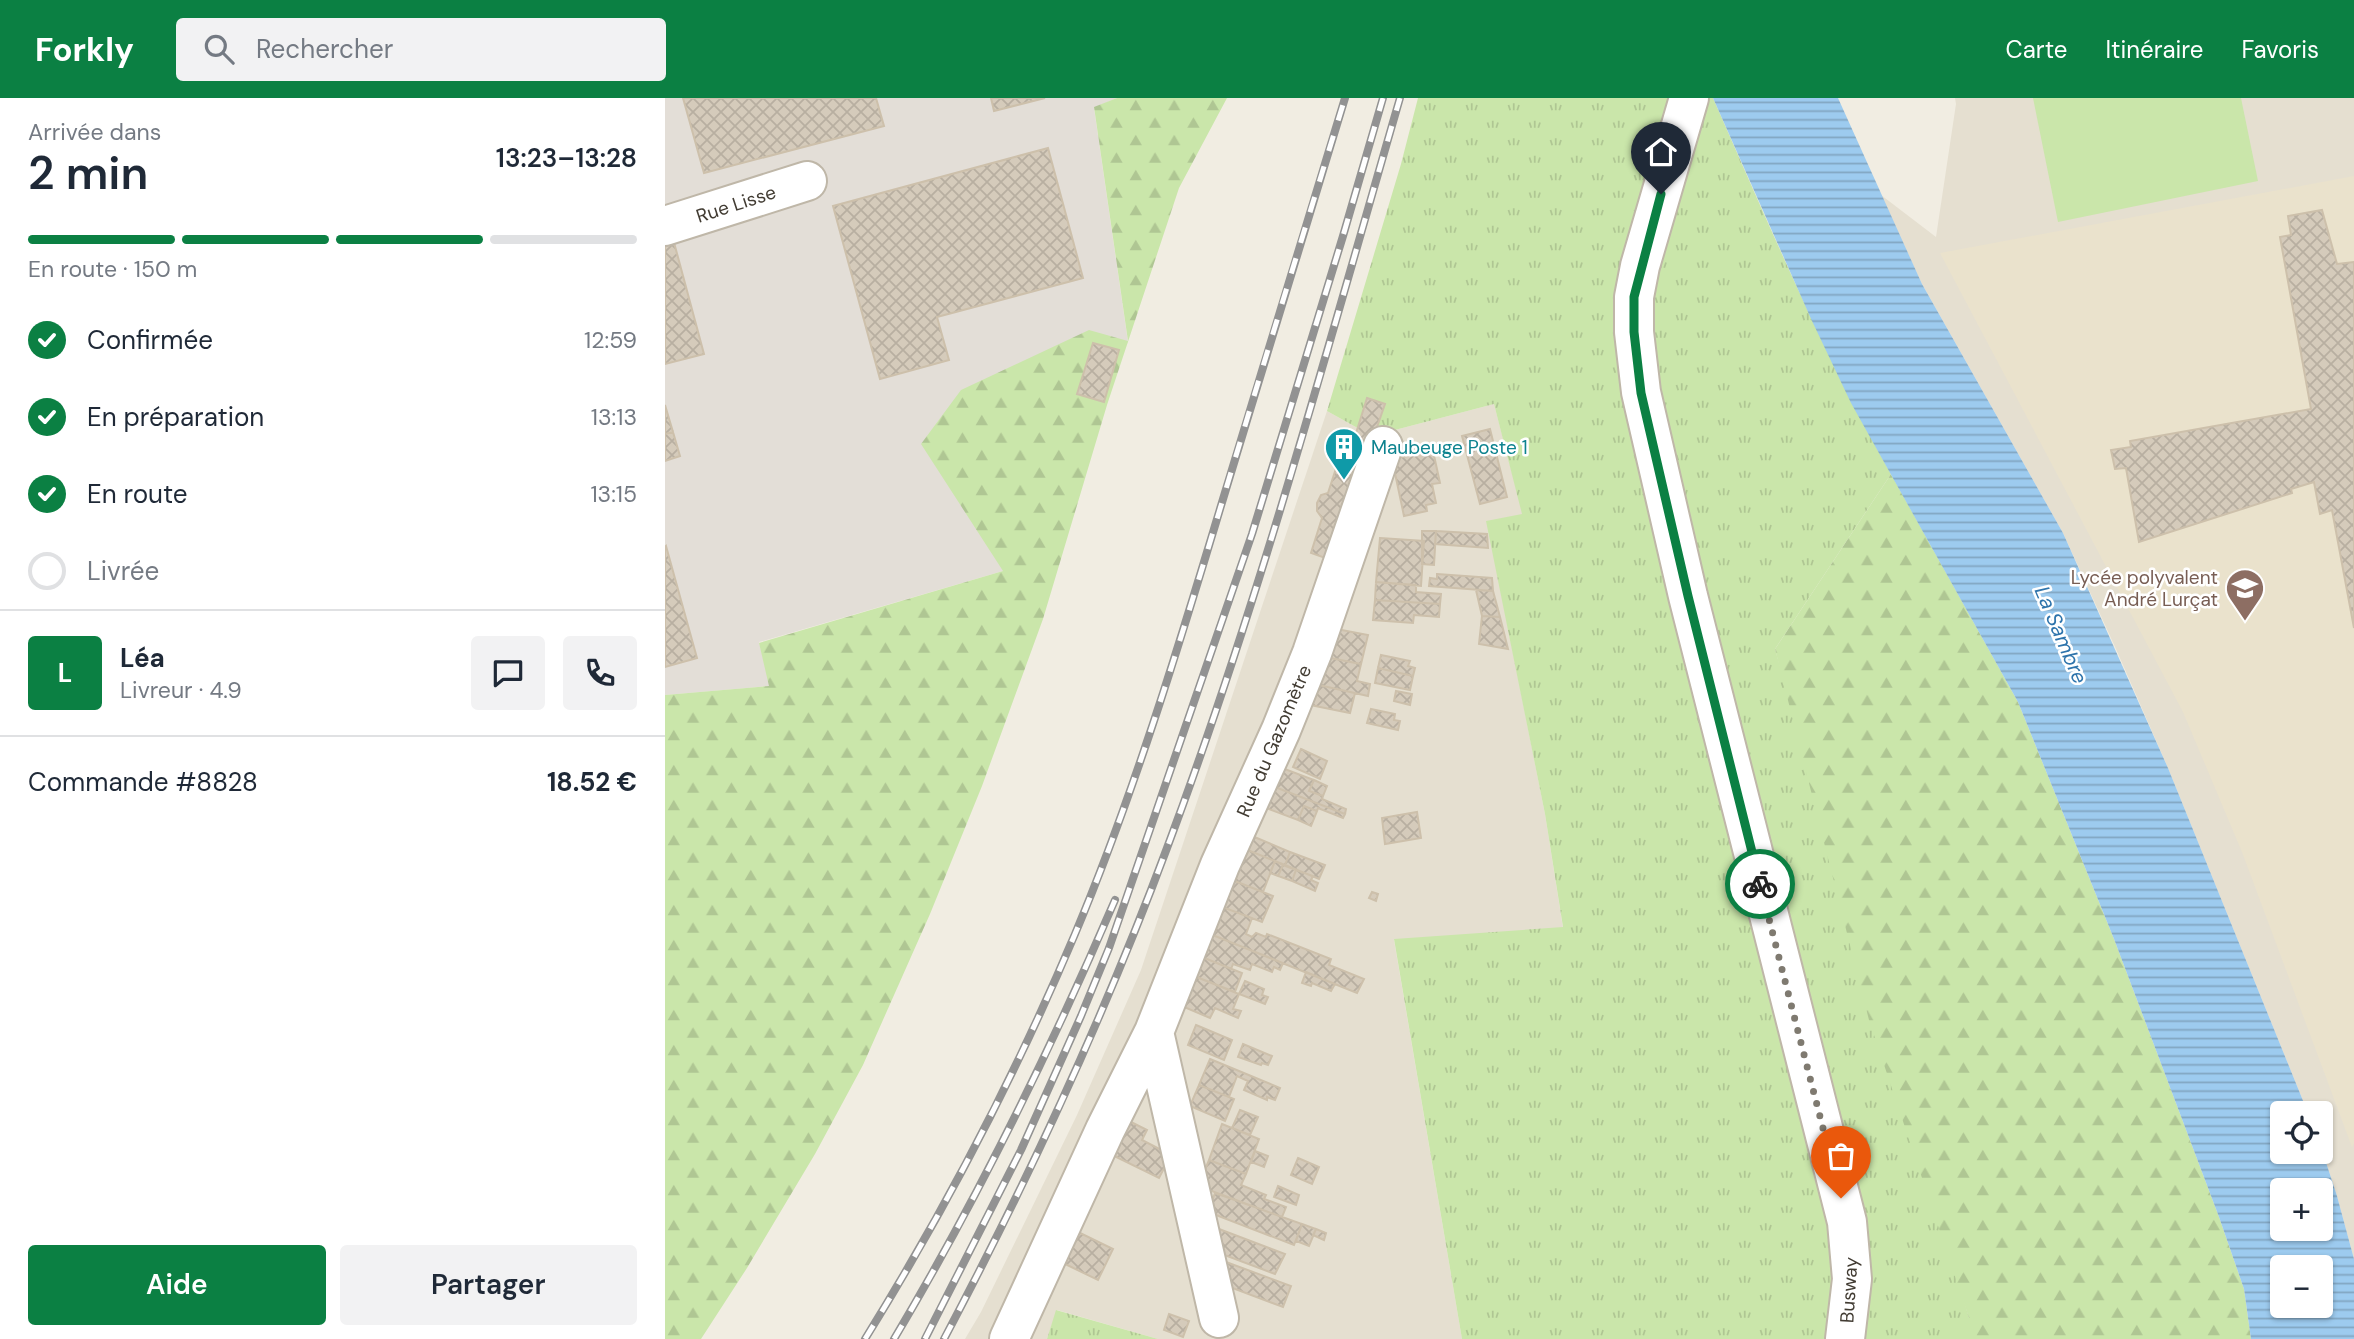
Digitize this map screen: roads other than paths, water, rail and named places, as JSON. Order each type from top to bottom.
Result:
[{"type":"street","name":"Busway","points":[[1689,98],[1640,265],[1634,297],[1634,332],[1641,393],[1654,457],[1727,752],[1847,1222],[1852,1279],[1845,1339]]},
{"type":"street","name":"Rue Lisse","points":[[665,226],[807,181]]},
{"type":"street","name":"Rue du Gazomètre","points":[[1009,1339],[1105,1130],[1154,1032],[1220,865],[1281,730],[1312,653],[1383,446]]},
{"type":"street","points":[[1154,1032],[1219,1318]]},
{"type":"water","name":"La Sambre","points":[[1713,98],[1838,98],[1922,284],[2063,533],[2168,768],[2303,1101],[2270,1101],[2270,1164],[2327,1164],[2331,1178],[2270,1178],[2270,1241],[2333,1241],[2333,1184],[2354,1259],[2354,1339],[2251,1339],[2244,1289],[2219,1217],[2114,939],[2018,702],[1851,403]]},
{"type":"railway","points":[[865,1339],[951,1191],[1004,1090],[1096,882],[1171,670],[1345,98]]},
{"type":"railway","points":[[925,1339],[1021,1150],[1109,948],[1252,534],[1383,98]]},
{"type":"railway","points":[[944,1339],[1005,1219],[1091,1036],[1167,848],[1262,569],[1400,98]]},
{"type":"railway","points":[[894,1339],[955,1232],[1012,1123],[1115,900]]},
{"type":"place","name":"Maubeuge Poste 1","points":[[1344,481]]},
{"type":"place","name":"Lycée polyvalent André Lurçat","points":[[2245,622]]}]
